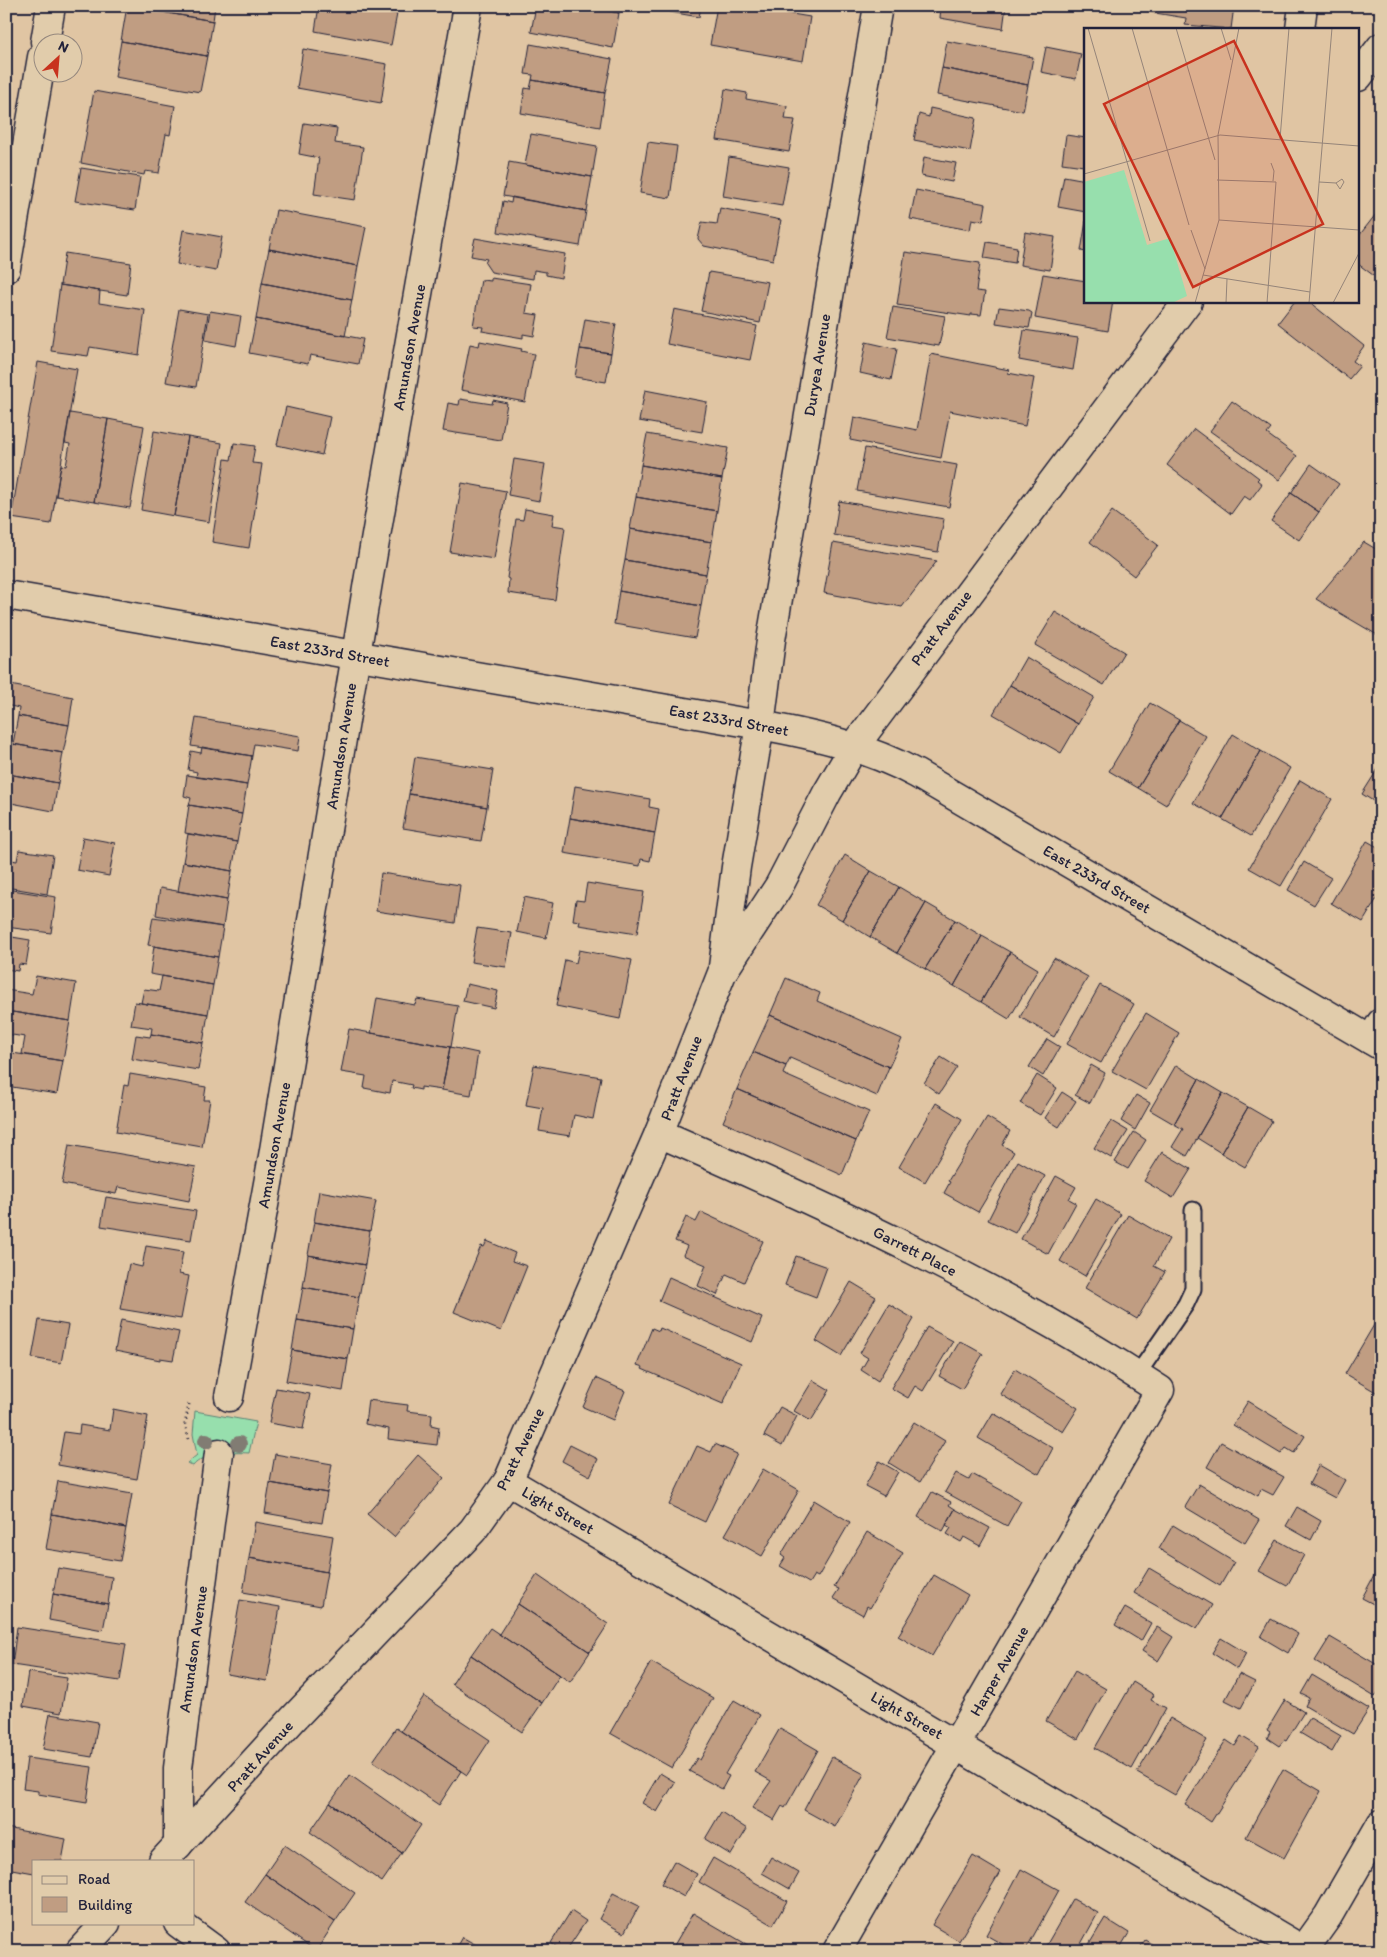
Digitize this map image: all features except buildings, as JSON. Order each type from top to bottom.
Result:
[{"type":"street","points":[[47,32],[51,6]]},
{"type":"street","name":"Amundson Avenue","points":[[229,1397],[272,1156],[468,6]]},
{"type":"street","name":"Duryea Avenue","points":[[760,725],[771,640],[878,6]]},
{"type":"street","points":[[1300,28],[1303,6]]},
{"type":"street","points":[[1360,74],[1381,47]]},
{"type":"street","points":[[6,268],[38,82]]},
{"type":"street","name":"Pratt Avenue","points":[[170,1853],[473,1530],[508,1481],[659,1133],[722,973],[779,886],[827,793],[854,746],[1187,302]]},
{"type":"street","name":"East 233rd Street","points":[[6,595],[760,725],[817,736],[854,746],[892,760],[1377,1036]]},
{"type":"street","name":"Pratt Avenue","points":[[722,973],[736,868],[760,725]]},
{"type":"street","name":"Garrett Place","points":[[659,1133],[876,1230],[974,1281],[1160,1390]]},
{"type":"street","name":"Harper Avenue","points":[[837,1951],[1160,1390]]},
{"type":"street","name":"Amundson Avenue","points":[[170,1853],[178,1768],[220,1453]]},
{"type":"street","name":"Light Street","points":[[508,1481],[1304,1950]]},
{"type":"street","points":[[1304,1950],[1328,1916],[1381,1824]]},
{"type":"street","points":[[80,1951],[105,1924]]},
{"type":"street","points":[[179,1924],[216,1951]]},
{"type":"lane","points":[[1137,1376],[1186,1304],[1193,1289],[1193,1210]]},
{"type":"path","points":[[189,1404],[185,1424],[192,1448]]},
{"type":"green space","points":[[195,1411],[256,1422],[249,1453],[227,1453],[211,1456],[204,1458],[193,1466],[187,1463],[197,1455],[193,1434]]}]
